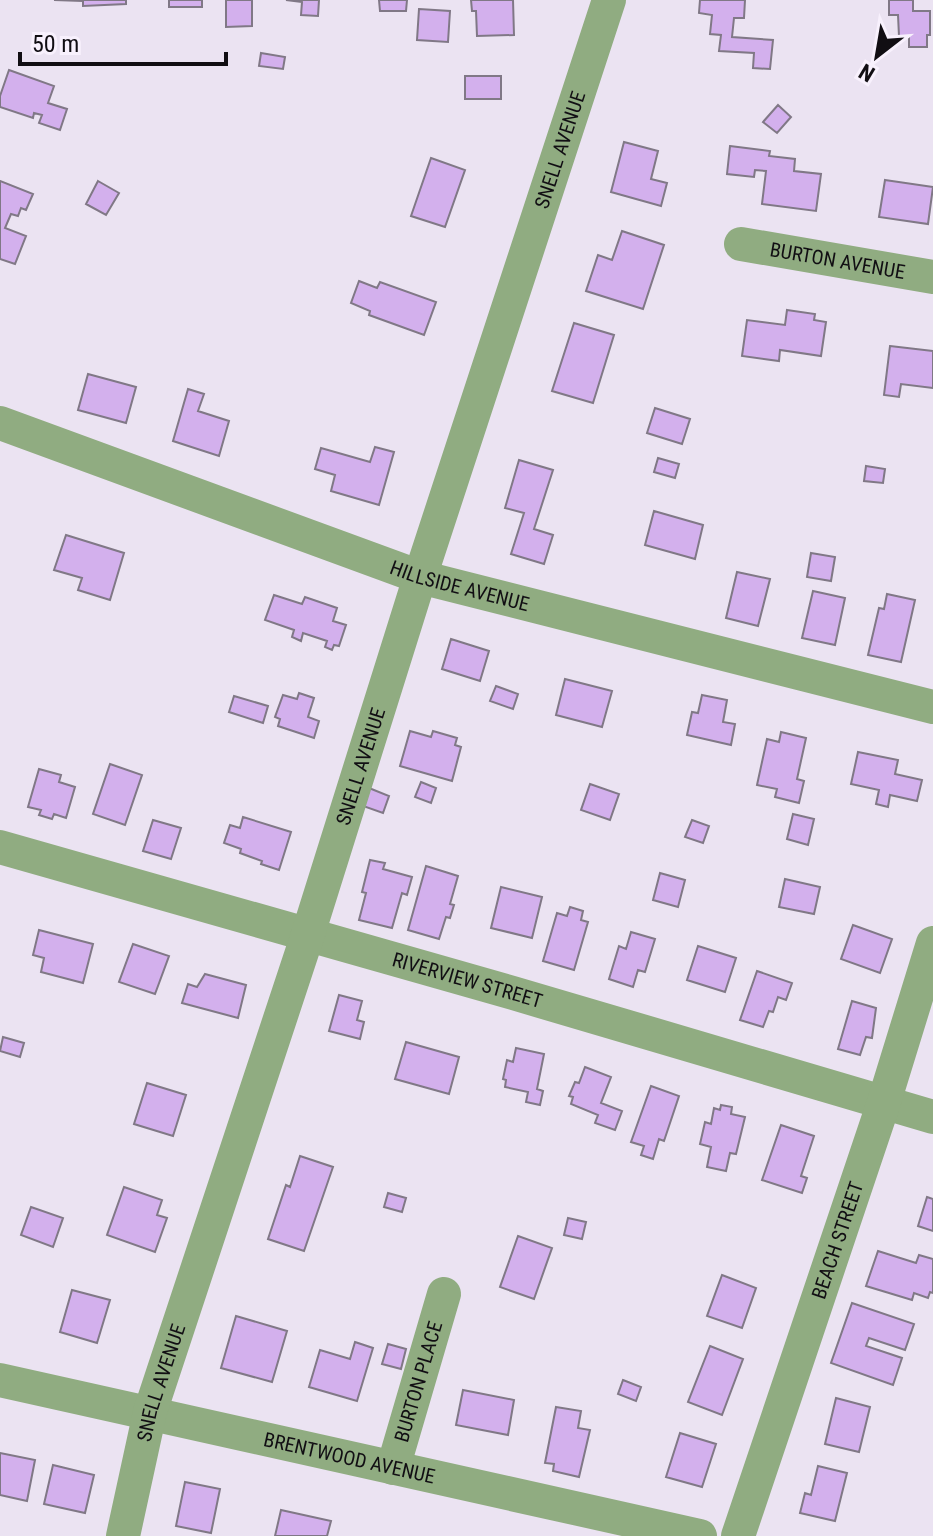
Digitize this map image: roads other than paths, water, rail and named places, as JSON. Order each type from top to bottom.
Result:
[{"type":"street","name":"SNELL AVENUE","points":[[123,1536],[150,1412],[308,934],[420,577],[609,0]]},
{"type":"street","name":"BURTON AVENUE","points":[[741,244],[933,277]]},
{"type":"street","name":"HILLSIDE AVENUE","points":[[0,423],[420,577],[933,707]]},
{"type":"street","name":"RIVERVIEW STREET","points":[[0,847],[933,1117]]},
{"type":"street","name":"BEACH STREET","points":[[738,1536],[884,1102],[933,943]]},
{"type":"street","name":"BURTON PLACE","points":[[393,1468],[444,1294]]},
{"type":"street","name":"BRENTWOOD AVENUE","points":[[0,1380],[700,1536]]}]
